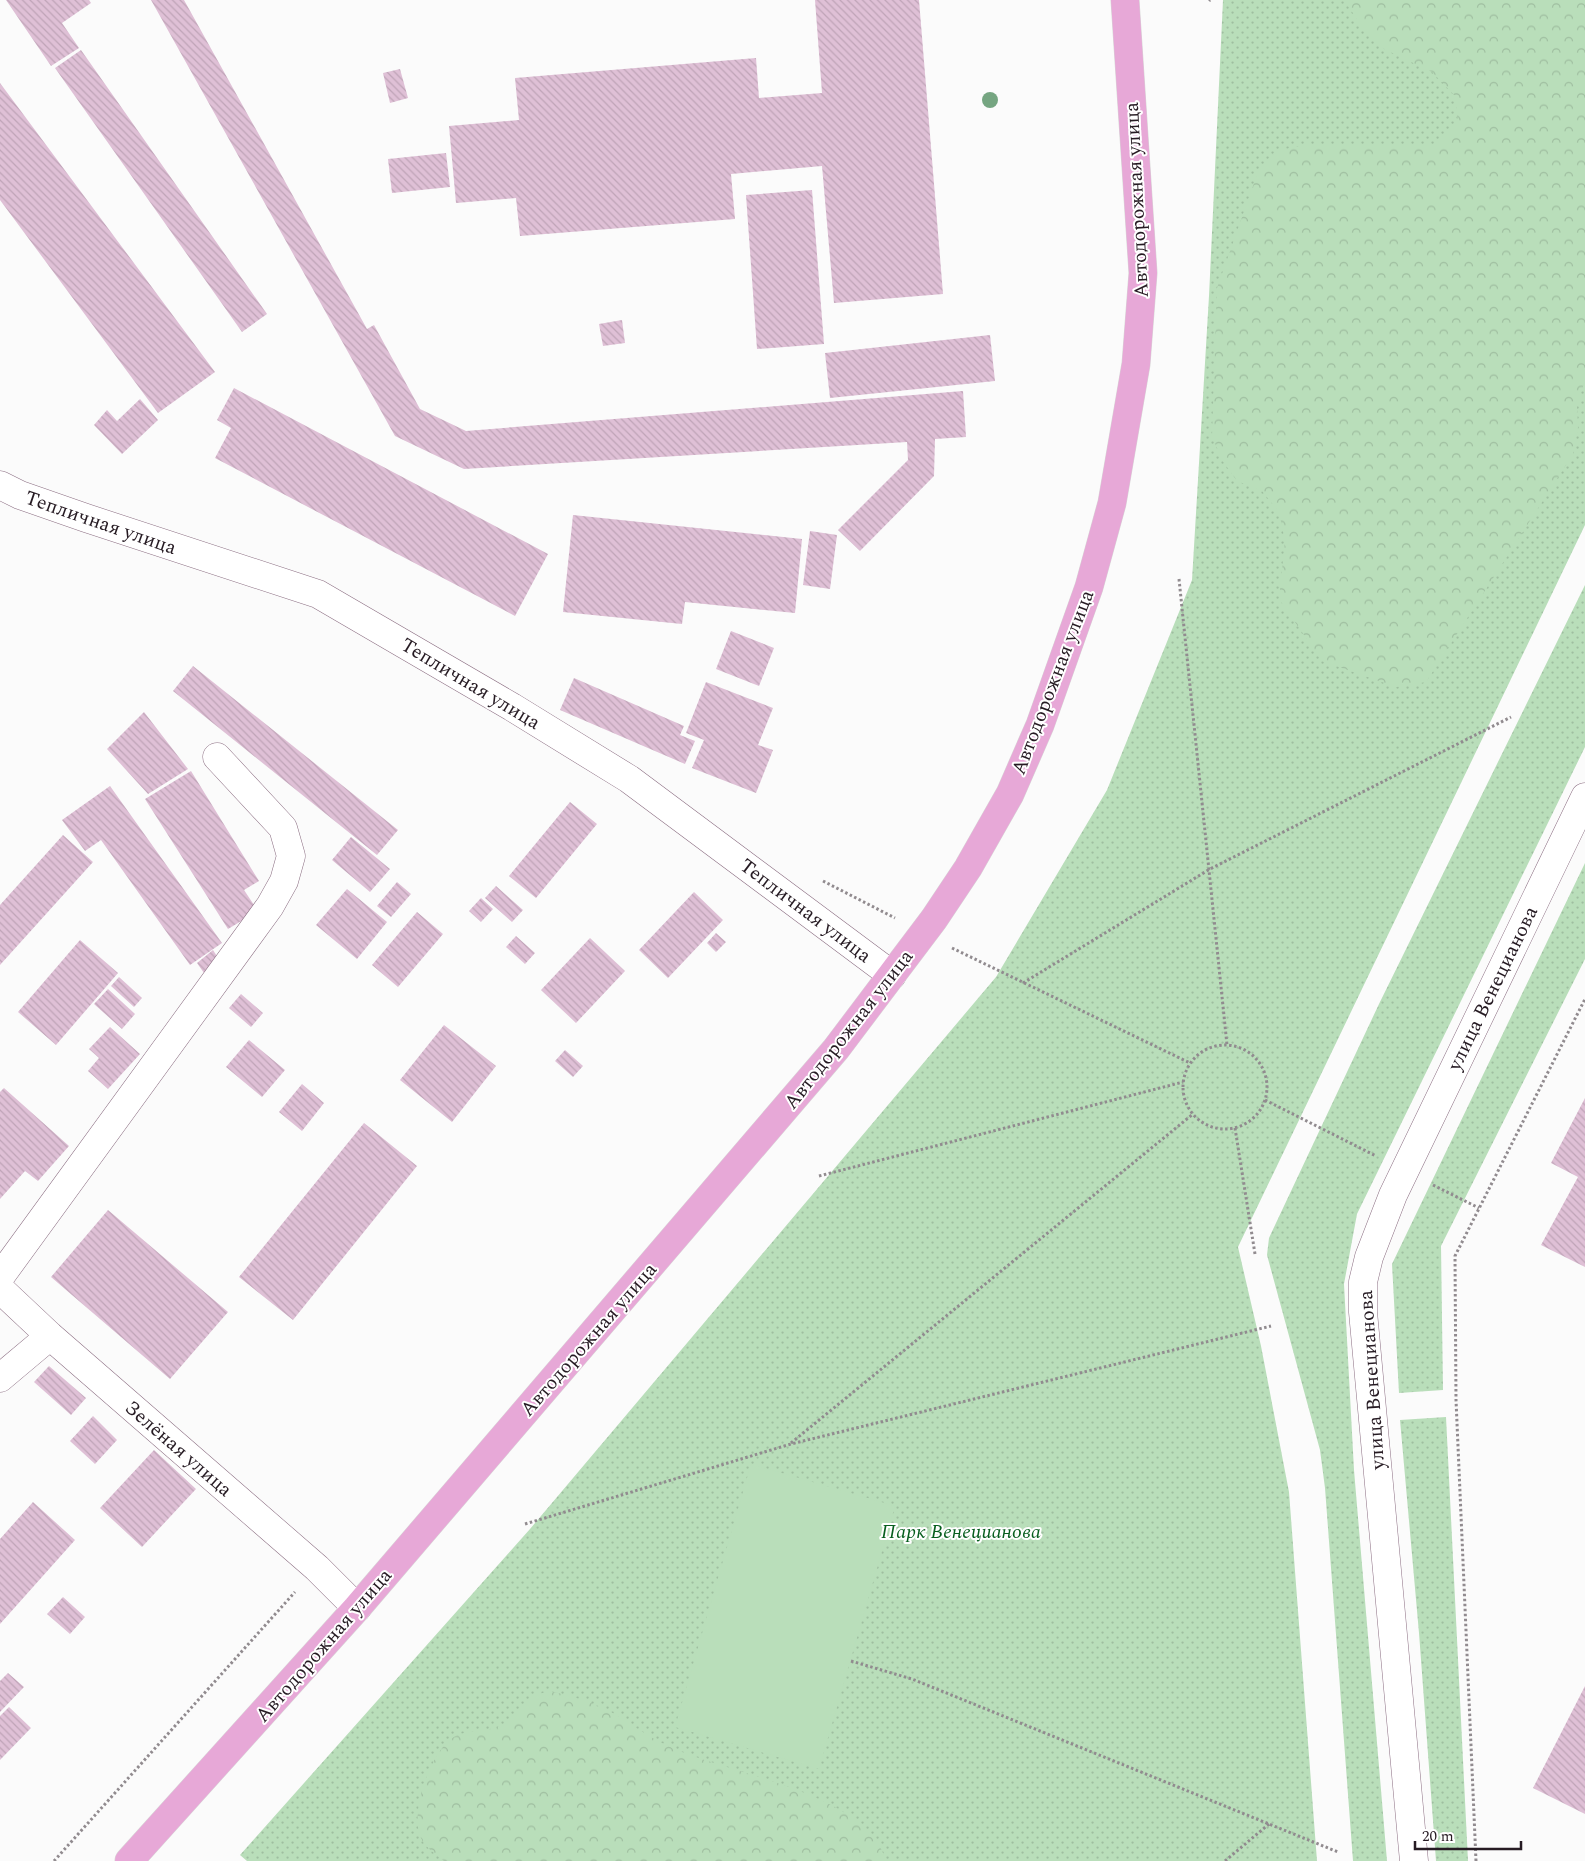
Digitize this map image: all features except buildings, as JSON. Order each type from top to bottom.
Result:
[{"type":"main road","name":"Автодорожная улица","points":[[129,1861],[357,1608],[836,1049],[934,919],[968,868],[1010,794],[1040,725],[1089,587],[1112,503],[1136,364],[1143,273],[1125,0]]},
{"type":"street","name":"Тепличная улица","points":[[0,485],[20,495],[86,518],[318,594],[512,707],[629,779],[892,974]]},
{"type":"street","points":[[0,1277],[270,906],[284,881],[291,856],[283,828],[217,756]]},
{"type":"street","name":"улица Венецианова","points":[[1414,1861],[1363,1312],[1363,1282],[1375,1237],[1404,1170],[1585,797]]},
{"type":"street","name":"Зелёная улица","points":[[0,1290],[50,1336],[317,1568],[357,1608]]},
{"type":"street","points":[[0,1378],[50,1336]]},
{"type":"path","points":[[1179,579],[1227,1044]]},
{"type":"path","points":[[1024,983],[1210,869],[1511,717]]},
{"type":"path","points":[[1476,1861],[1456,1400],[1455,1256],[1585,999]]},
{"type":"path","points":[[1227,1044],[1240,1047],[1260,1063],[1265,1074],[1267,1088],[1265,1100],[1258,1113],[1248,1122],[1235,1128],[1212,1127],[1193,1114],[1183,1094],[1183,1082],[1190,1063],[1200,1053],[1213,1046],[1227,1044]]},
{"type":"path","points":[[819,1176],[1183,1082]]},
{"type":"path","points":[[1265,1100],[1479,1208]]},
{"type":"path","points":[[791,1444],[1193,1114]]},
{"type":"path","points":[[1235,1128],[1255,1254]]},
{"type":"path","points":[[525,1524],[791,1444],[1272,1326]]},
{"type":"path","points":[[54,1861],[317,1568]]},
{"type":"path","points":[[851,1661],[912,1679],[1338,1852]]},
{"type":"path","points":[[1225,1861],[1269,1824]]},
{"type":"green space","name":"Парк Венецианова","points":[[1223,0],[1585,0],[1585,525],[1238,1247],[1261,1346],[1289,1492],[1317,1861],[247,1861],[240,1855],[530,1529],[996,977],[1107,790],[1192,580],[1209,296]]},
{"type":"green space","points":[[1344,0],[1585,0],[1585,380],[1577,405],[1578,428],[1573,454],[1426,682],[1396,687],[1322,661],[1279,599],[1285,541],[1279,512],[1262,491],[1237,481],[1222,460],[1212,436],[1217,288],[1259,169],[1276,151],[1305,145],[1437,144],[1458,123],[1455,96],[1432,72],[1384,49],[1363,28]]},
{"type":"green space","points":[[1585,585],[1585,747],[1357,1214],[1344,1284],[1354,1470],[1387,1861],[1353,1861],[1325,1488],[1320,1450],[1267,1255],[1269,1238],[1379,1004]]},
{"type":"green space","points":[[1585,863],[1585,959],[1441,1246],[1443,1390],[1399,1393],[1392,1264]]},
{"type":"green space","points":[[1446,1417],[1468,1861],[1436,1861],[1419,1633],[1400,1420]]},
{"type":"green space","points":[[751,1464],[895,1506],[819,1769],[675,1727]]},
{"type":"green space","points":[[550,1691],[604,1708],[644,1733],[689,1755],[789,1787],[822,1801],[851,1817],[873,1837],[886,1861],[444,1861],[424,1843],[418,1829],[419,1801],[423,1786],[436,1758],[451,1739],[463,1733],[490,1729],[502,1725],[515,1716],[530,1700]]}]
